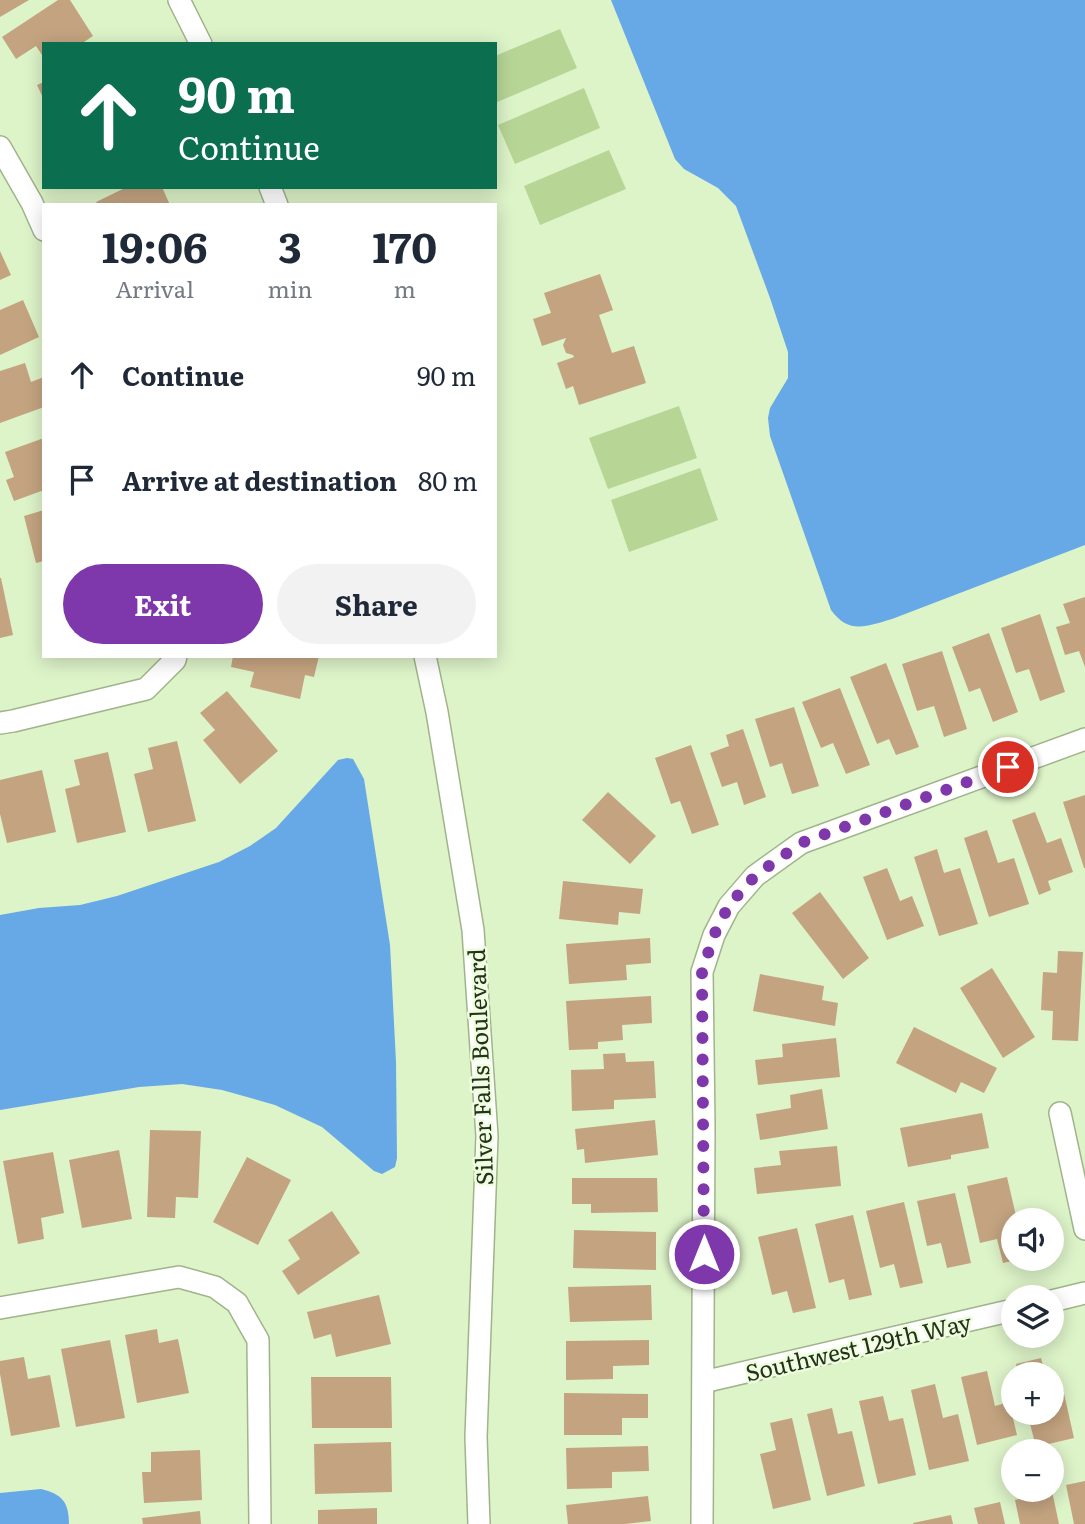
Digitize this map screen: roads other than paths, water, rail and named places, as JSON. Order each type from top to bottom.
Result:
[{"type":"street","points":[[179,0],[200,42]]},
{"type":"street","points":[[0,148],[42,226]]},
{"type":"street","points":[[0,723],[146,689],[176,658]]},
{"type":"street","name":"Silver Falls Boulevard","points":[[425,658],[438,712],[473,930],[487,1136],[476,1437],[479,1524]]},
{"type":"street","points":[[702,1524],[702,972],[714,935],[729,905],[755,876],[801,843],[1085,739]]},
{"type":"street","points":[[1060,1113],[1085,1229]]},
{"type":"street","points":[[0,1308],[179,1277],[215,1287],[237,1303],[258,1340],[260,1524]]},
{"type":"street","points":[[1064,1298],[1085,1293]]},
{"type":"street","name":"Southwest 129th Way","points":[[703,1382],[1001,1313]]},
{"type":"water","points":[[611,0],[1085,0],[1085,545],[874,624],[852,626],[838,618],[831,610],[770,436],[770,408],[788,378],[788,352],[770,298],[736,206],[718,188],[684,169],[675,159]]},
{"type":"water","points":[[353,759],[364,779],[390,945],[396,1062],[395,1167],[382,1174],[374,1171],[322,1127],[275,1105],[222,1090],[182,1084],[139,1087],[0,1110],[0,915],[39,908],[80,905],[117,896],[219,862],[250,846],[276,828],[338,760]]},
{"type":"water","points":[[41,1489],[54,1493],[63,1500],[68,1510],[69,1524],[0,1524],[0,1493]]}]
